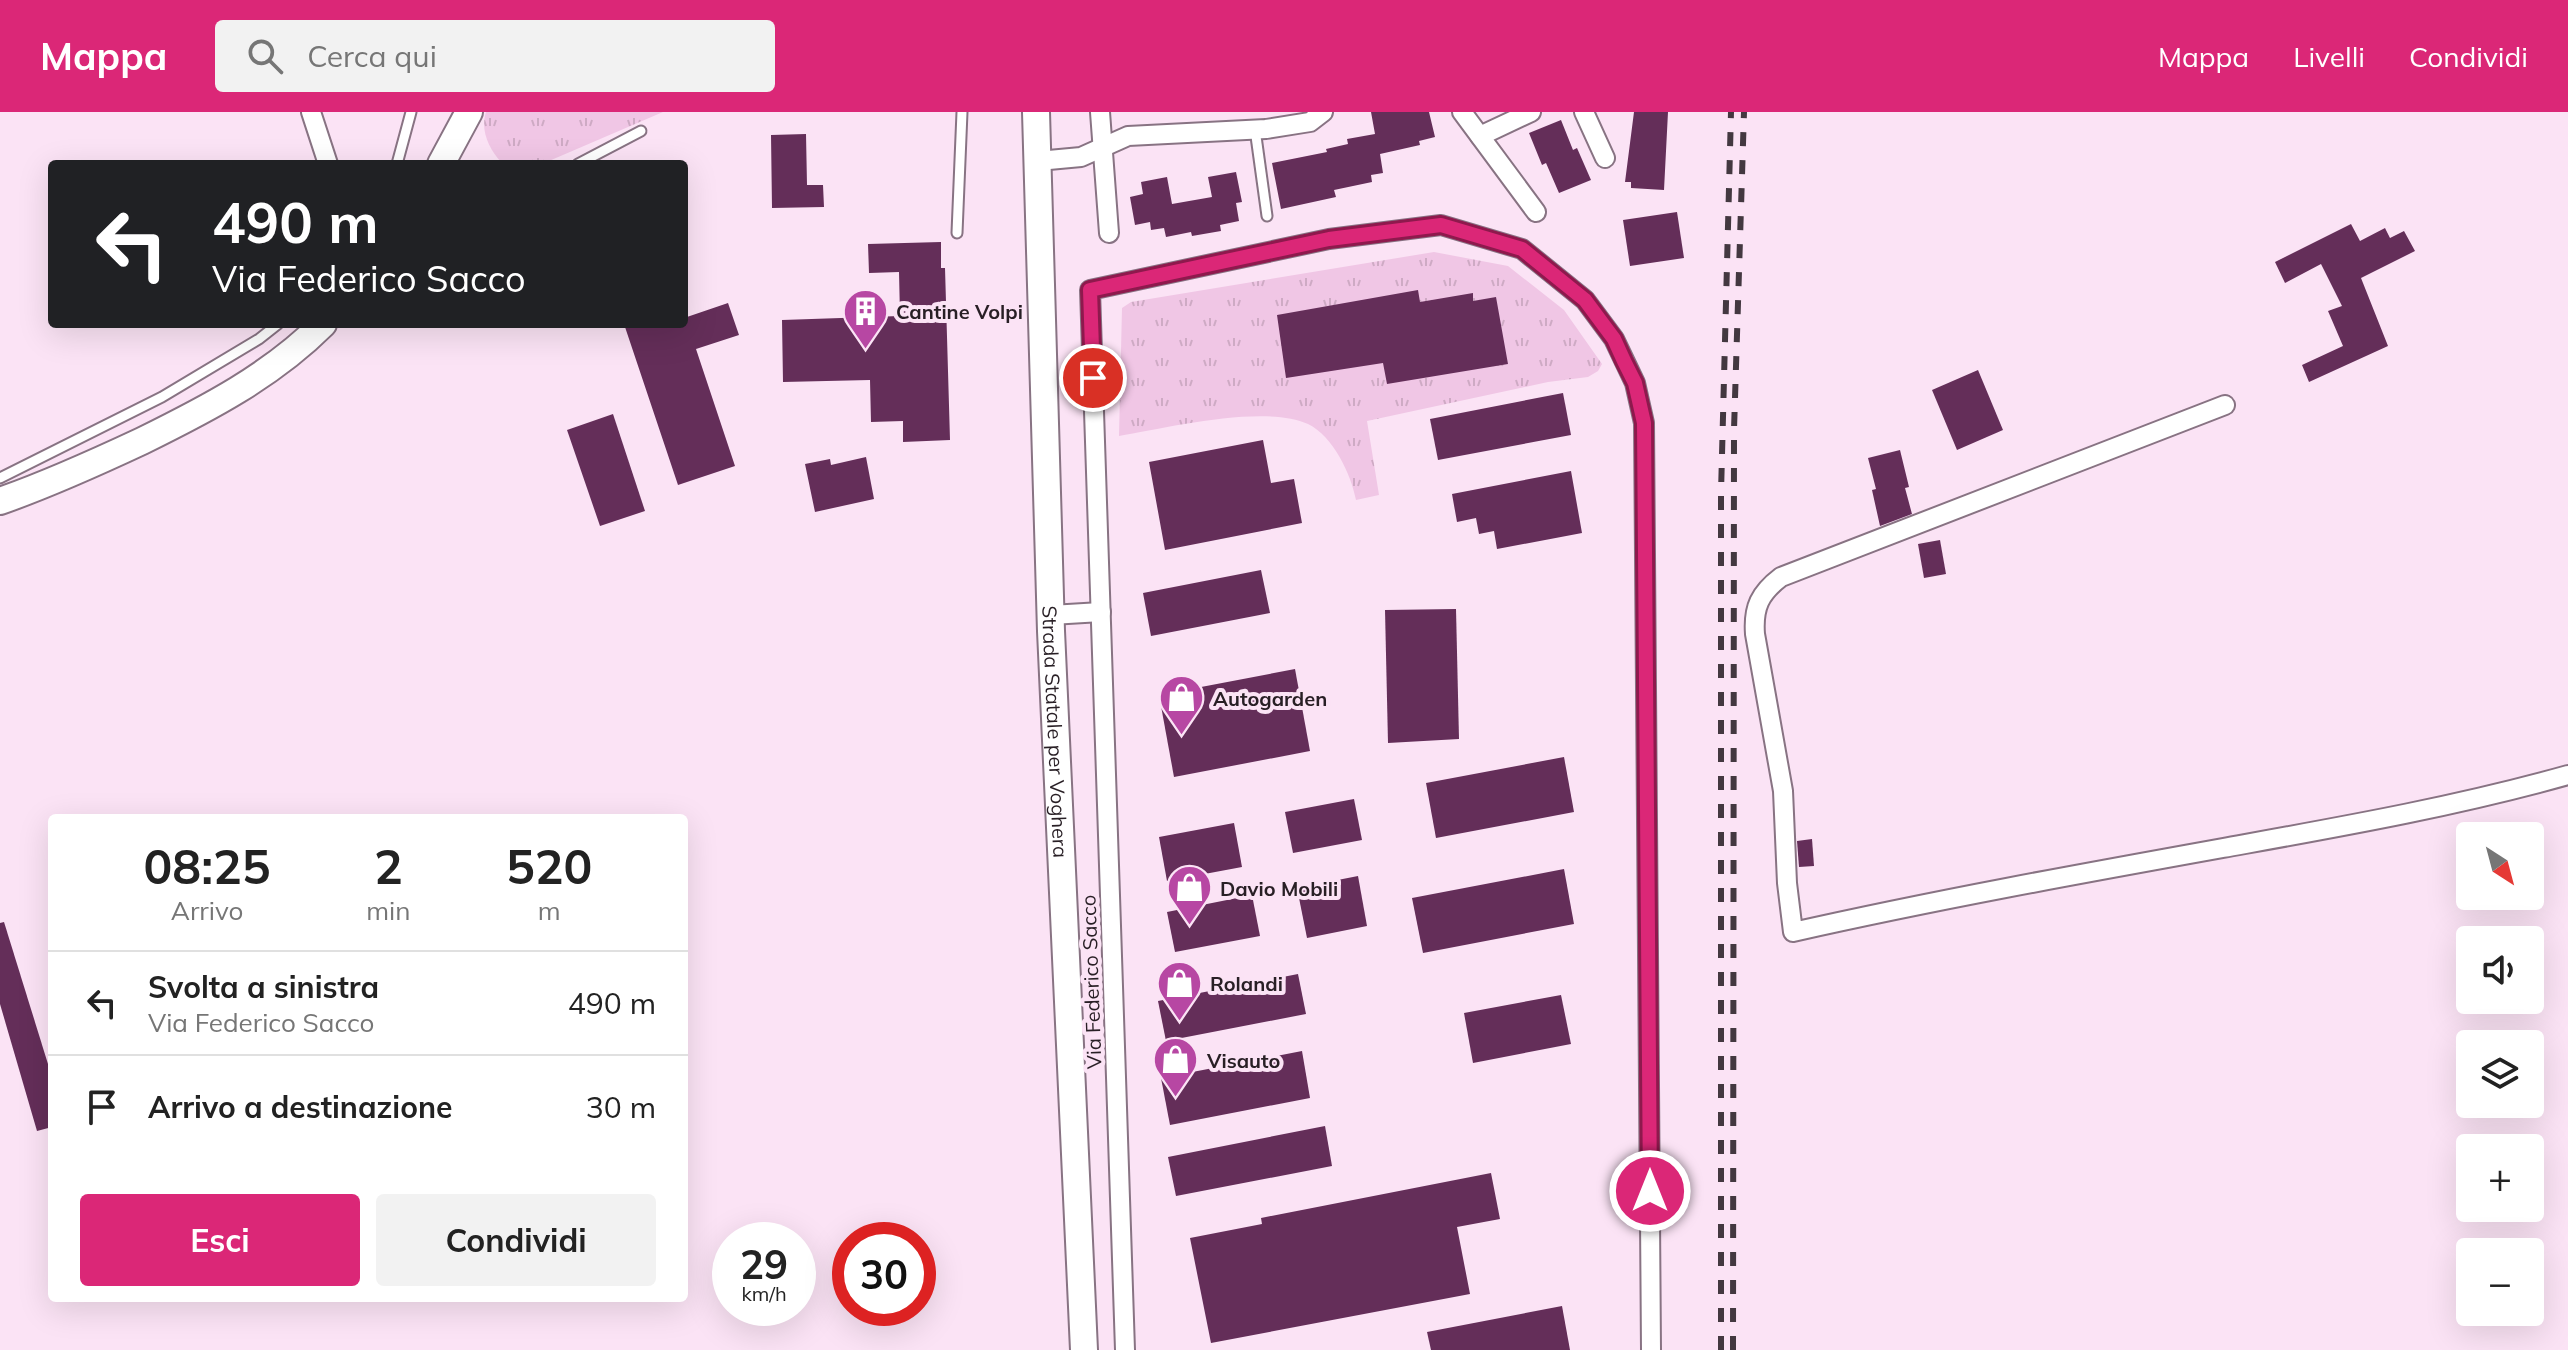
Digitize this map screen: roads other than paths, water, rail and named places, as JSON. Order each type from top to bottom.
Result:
[{"type":"main road","points":[[443,160],[469,112]]},
{"type":"main road","name":"Strada Statale per Voghera","points":[[1036,112],[1051,615],[1084,1350]]},
{"type":"main road","points":[[0,501],[55,483],[191,417],[250,383],[319,328]]},
{"type":"street","points":[[311,112],[327,160]]},
{"type":"street","points":[[1100,112],[1109,233]]},
{"type":"street","points":[[1038,161],[1081,157],[1128,136],[1255,129],[1310,122],[1323,112]]},
{"type":"street","points":[[1462,112],[1536,212]]},
{"type":"street","points":[[1480,136],[1531,112]]},
{"type":"street","points":[[1584,112],[1605,158]]},
{"type":"street","name":"Via Federico Sacco","points":[[1125,1350],[1090,290],[1329,239],[1441,225],[1522,249],[1585,300],[1614,339],[1635,383],[1644,423],[1651,1350]]},
{"type":"street","points":[[2225,405],[1781,577],[1762,594],[1756,607],[1755,634],[1783,791],[1787,883],[1793,932],[1922,905],[2364,824],[2463,803],[2568,775]]},
{"type":"street","points":[[1051,615],[1101,612]]},
{"type":"lane","points":[[398,160],[411,112]]},
{"type":"lane","points":[[957,233],[962,112]]},
{"type":"lane","points":[[1255,129],[1267,216]]},
{"type":"lane","points":[[586,160],[641,131]]},
{"type":"lane","points":[[0,478],[162,397],[273,328]]},
{"type":"railway","points":[[1721,1350],[1721,493],[1731,112]]},
{"type":"railway","points":[[1733,1350],[1734,430],[1744,112]]},
{"type":"place","name":"Cantine Volpi","points":[[865,350]]},
{"type":"place","name":"Autogarden","points":[[1182,737]]},
{"type":"place","name":"Davio Mobili","points":[[1189,927]]},
{"type":"place","name":"Rolandi","points":[[1179,1022]]},
{"type":"place","name":"Visauto","points":[[1176,1099]]}]
